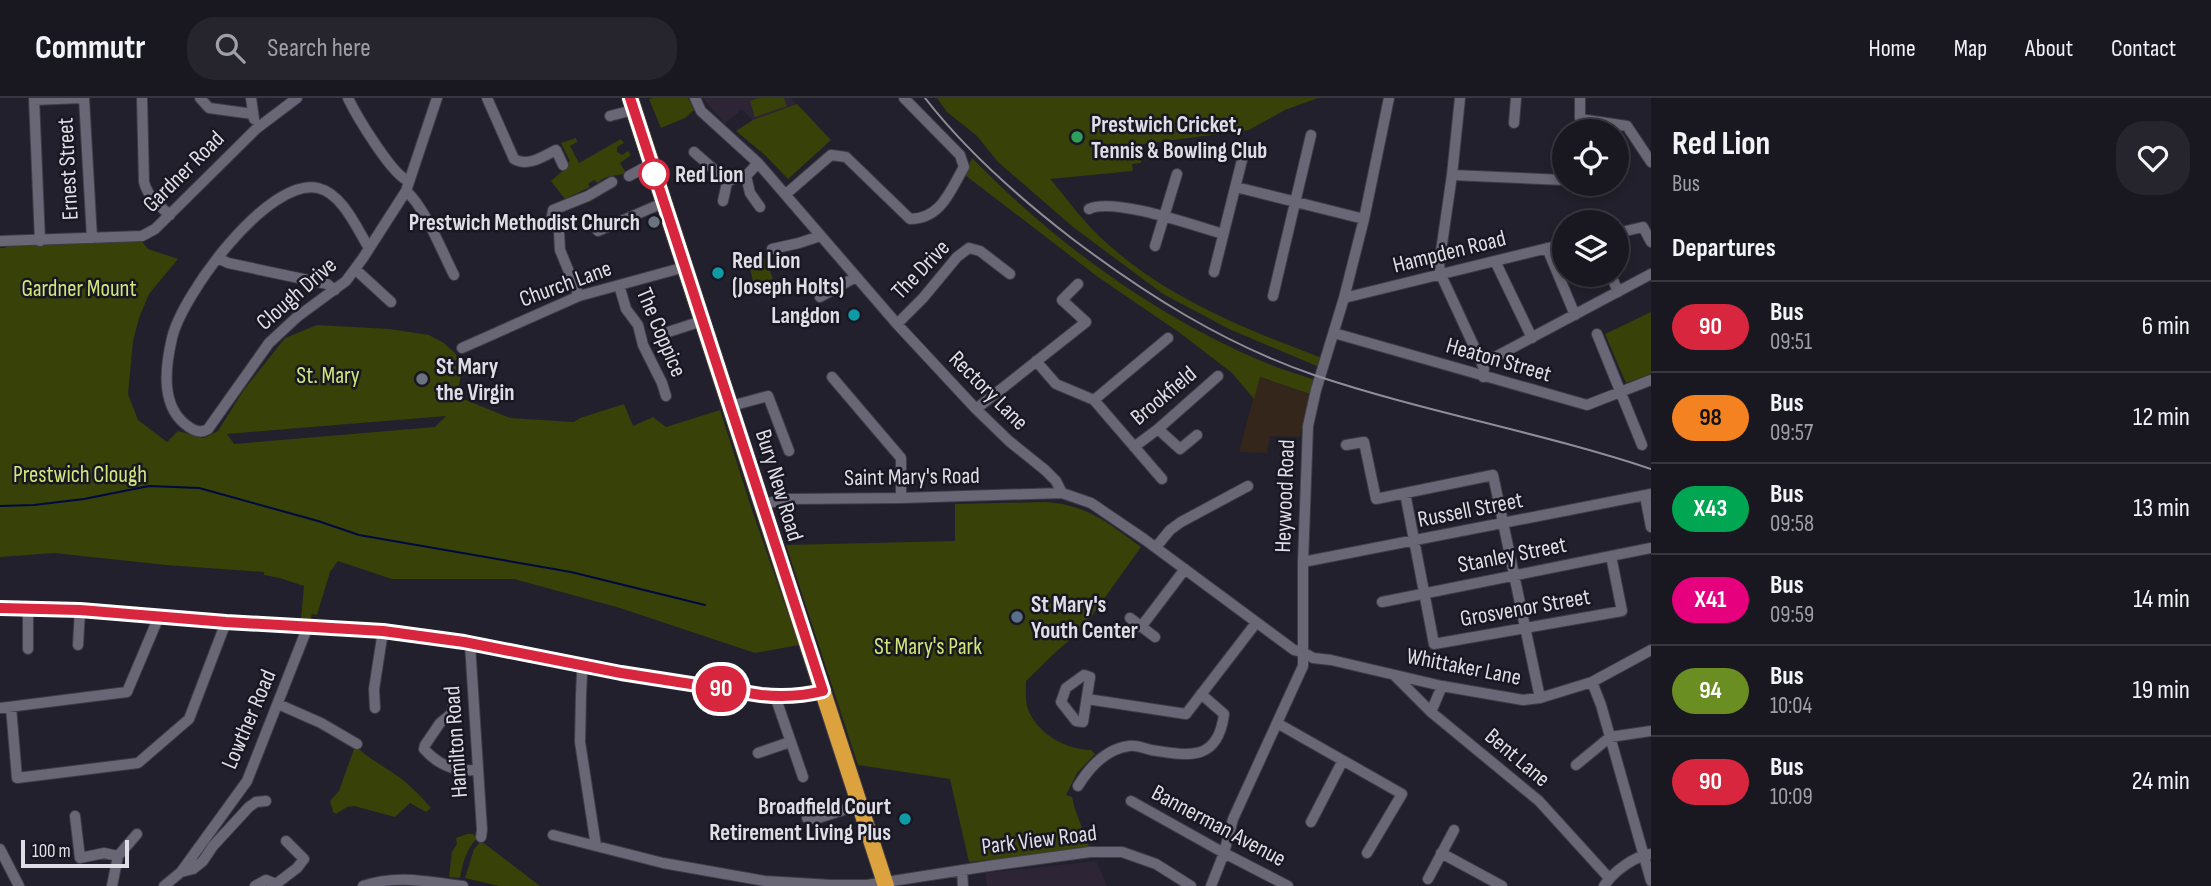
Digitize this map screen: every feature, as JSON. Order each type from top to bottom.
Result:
[{"type":"highway","name":"Bury New Road","points":[[632,104],[886,885]]},
{"type":"street","points":[[40,240],[34,99],[82,98]]},
{"type":"street","name":"Ernest Street","points":[[82,98],[92,238]]},
{"type":"street","points":[[142,98],[144,182],[154,201],[170,215]]},
{"type":"street","points":[[200,98],[209,108],[218,111],[253,114]]},
{"type":"street","points":[[251,98],[256,129]]},
{"type":"street","name":"Gardner Road","points":[[0,241],[142,236],[155,229],[170,215],[256,129],[297,98]]},
{"type":"street","points":[[348,98],[356,115],[408,186],[454,275]]},
{"type":"street","points":[[487,98],[514,159],[521,163],[530,162],[556,150],[563,165]]},
{"type":"street","name":"Rectory Lane","points":[[695,98],[701,111],[758,163],[975,410],[1045,470],[1056,481],[1062,493]]},
{"type":"street","points":[[786,194],[831,155],[846,158],[910,219],[924,219],[940,207],[964,167],[960,155],[904,98]]},
{"type":"street","name":"Heywood Road","points":[[1211,886],[1224,853],[1233,818],[1302,671],[1308,426],[1364,219],[1389,98]]},
{"type":"street","points":[[1460,98],[1452,175],[1438,265],[1485,371],[1483,377]]},
{"type":"street","points":[[1514,123],[1517,98]]},
{"type":"street","points":[[1580,98],[1580,119],[1627,126],[1651,162]]},
{"type":"street","name":"Clough Drive","points":[[218,258],[182,312],[172,337],[166,386],[172,408],[188,427],[204,432],[213,424],[270,343],[297,317],[335,290],[355,269],[408,186],[438,99]]},
{"type":"street","points":[[610,116],[632,104]]},
{"type":"street","points":[[1273,296],[1311,135]]},
{"type":"street","points":[[694,152],[719,174],[731,180],[746,176],[758,163]]},
{"type":"street","points":[[1214,272],[1242,160]]},
{"type":"street","points":[[629,176],[651,164]]},
{"type":"street","points":[[1155,246],[1177,174]]},
{"type":"street","points":[[1452,175],[1552,179]]},
{"type":"street","points":[[746,176],[750,193],[760,207]]},
{"type":"street","points":[[723,201],[728,178]]},
{"type":"street","points":[[579,296],[561,250],[559,232],[552,216],[554,210],[588,196],[612,182]]},
{"type":"street","points":[[335,290],[327,284],[228,263],[218,258],[276,199],[306,187],[321,189],[336,199],[369,248]]},
{"type":"street","points":[[1236,187],[1364,219]]},
{"type":"street","points":[[598,232],[664,202]]},
{"type":"street","points":[[1089,209],[1097,205],[1113,206],[1223,234]]},
{"type":"street","points":[[1629,234],[1648,236]]},
{"type":"street","points":[[772,249],[820,236]]},
{"type":"street","name":"Hampden Road","points":[[1344,298],[1552,247]]},
{"type":"street","name":"The Drive","points":[[897,324],[957,257],[970,248],[980,251],[1010,274]]},
{"type":"street","points":[[1547,248],[1575,315]]},
{"type":"street","points":[[1495,261],[1532,338]]},
{"type":"street","name":"Church Lane","points":[[462,348],[579,296],[685,267]]},
{"type":"street","points":[[355,269],[391,302]]},
{"type":"street","points":[[1482,364],[1651,274]]},
{"type":"street","points":[[820,297],[856,276]]},
{"type":"street","points":[[975,410],[1086,322],[1062,300],[1078,284]]},
{"type":"street","name":"The Coppice","points":[[619,285],[626,309],[638,325],[643,345],[666,396]]},
{"type":"street","points":[[1616,287],[1618,292]]},
{"type":"street","points":[[665,333],[702,321]]},
{"type":"street","name":"Heaton Street","points":[[1334,333],[1587,405],[1651,380]]},
{"type":"street","points":[[1597,334],[1642,445]]},
{"type":"street","points":[[1094,400],[1168,338]]},
{"type":"street","points":[[1036,361],[1056,384],[1094,400],[1163,479]]},
{"type":"street","name":"Brookfield","points":[[1134,447],[1218,376]]},
{"type":"street","points":[[832,377],[901,458],[901,498]]},
{"type":"street","points":[[731,406],[768,396],[789,451]]},
{"type":"street","points":[[1158,429],[1180,449],[1197,435]]},
{"type":"street","points":[[1346,445],[1364,442],[1376,499],[1493,475],[1540,698]]},
{"type":"street","points":[[1156,547],[1170,530],[1248,486]]},
{"type":"street","points":[[1062,493],[1091,503],[1156,547],[1294,650],[1303,652]]},
{"type":"street","name":"Saint Mary's Road","points":[[762,504],[789,499],[1062,493]]},
{"type":"street","points":[[1405,493],[1425,593]]},
{"type":"street","points":[[1648,495],[1651,527]]},
{"type":"street","name":"Russell Street","points":[[1303,562],[1648,495]]},
{"type":"street","name":"Stanley Street","points":[[1382,602],[1651,548]]},
{"type":"street","name":"Grosvenor Street","points":[[1425,593],[1434,644],[1622,611],[1611,556]]},
{"type":"street","points":[[1141,627],[1185,569]]},
{"type":"street","points":[[0,608],[80,610],[383,631],[470,644],[686,684],[775,696],[823,691]]},
{"type":"street","points":[[28,609],[28,649]]},
{"type":"street","points":[[78,645],[80,610]]},
{"type":"street","points":[[158,616],[127,692],[5,708],[18,778],[138,763],[189,719],[226,622]]},
{"type":"street","points":[[1130,618],[1155,637]]},
{"type":"street","points":[[1087,699],[1186,714],[1256,622]]},
{"type":"street","name":"Lowther Road","points":[[164,886],[181,872],[247,781],[308,626]]},
{"type":"street","points":[[375,708],[374,689],[383,631]]},
{"type":"street","name":"Hamilton Road","points":[[470,644],[481,837]]},
{"type":"street","points":[[1649,651],[1651,665]]},
{"type":"street","name":"Whittaker Lane","points":[[1303,652],[1313,658],[1442,686],[1523,700],[1540,698],[1592,682],[1649,651]]},
{"type":"street","points":[[584,666],[580,695],[580,742],[596,846]]},
{"type":"street","name":"Bent Lane","points":[[1394,675],[1431,712],[1539,801],[1607,882]]},
{"type":"street","points":[[1592,682],[1647,854],[1651,881]]},
{"type":"street","points":[[1431,712],[1442,686]]},
{"type":"street","points":[[1078,786],[1100,759],[1130,746],[1198,755],[1211,748],[1222,730],[1224,714],[1201,694]]},
{"type":"street","points":[[775,696],[803,777]]},
{"type":"street","points":[[454,699],[452,713],[440,723],[424,749],[449,768],[477,770]]},
{"type":"street","points":[[278,704],[310,717],[357,744]]},
{"type":"street","points":[[1277,723],[1402,794],[1367,853]]},
{"type":"street","points":[[1576,765],[1610,737],[1651,731]]},
{"type":"street","points":[[758,753],[790,742]]},
{"type":"street","points":[[1311,822],[1342,762]]},
{"type":"street","points":[[181,872],[194,869],[203,861],[248,807],[256,802],[266,801]]},
{"type":"street","name":"Bannerman Avenue","points":[[1131,801],[1288,886]]},
{"type":"street","points":[[807,818],[815,819],[860,805]]},
{"type":"street","points":[[75,816],[80,858],[104,853],[118,856]]},
{"type":"street","points":[[1428,878],[1454,830]]},
{"type":"street","points":[[112,886],[118,856],[136,834]]},
{"type":"street","name":"Park View Road","points":[[553,835],[663,863],[765,881],[886,885],[962,870],[1090,852],[1122,852],[1156,864],[1191,886]]},
{"type":"street","points":[[256,886],[266,880],[276,885],[304,859],[286,841]]},
{"type":"street","points":[[0,849],[19,886]]},
{"type":"street","points":[[1441,853],[1502,886]]},
{"type":"street","points":[[1607,882],[1647,854]]},
{"type":"street","points":[[962,870],[963,886]]},
{"type":"street","points":[[363,886],[400,878],[463,886]]},
{"type":"shaded area","points":[[703,98],[791,98],[831,140],[788,179],[736,131],[752,120],[742,109],[725,124]]},
{"type":"shaded area","points":[[1259,377],[1310,394],[1300,437],[1270,436],[1267,453],[1239,452]]},
{"type":"shaded area","points":[[1096,861],[1107,886],[987,886],[985,873]]},
{"type":"green space","points":[[688,98],[694,110],[685,118],[661,128],[649,99]]},
{"type":"green space","points":[[758,98],[784,98],[787,106],[755,117],[750,101]]},
{"type":"green space","points":[[937,98],[1318,98],[1285,110],[1249,130],[1143,144],[1141,163],[1132,164],[1133,171],[1050,179],[1095,232],[1145,274],[1231,321],[1322,358],[1319,367],[1229,329],[1163,294],[1073,227],[998,162],[977,136],[947,112]]},
{"type":"green space","points":[[797,104],[831,140],[788,179],[736,131],[753,120]]},
{"type":"green space","points":[[576,138],[577,142],[570,146],[579,163],[621,139],[624,143],[617,147],[617,152],[622,155],[628,151],[631,155],[620,163],[626,173],[607,177],[598,183],[594,180],[588,184],[590,187],[565,199],[551,181],[570,161],[561,143]]},
{"type":"green space","points":[[972,158],[1036,218],[1106,273],[1180,321],[1219,342],[1266,363],[1315,380],[1310,394],[1260,377],[1254,399],[1232,373],[1180,333],[1098,277],[965,175]]},
{"type":"green space","points":[[140,239],[148,249],[178,259],[149,294],[139,318],[133,341],[128,394],[138,420],[167,442],[178,431],[204,438],[218,431],[243,391],[285,338],[317,325],[389,329],[429,335],[456,354],[461,375],[456,399],[466,400],[510,418],[574,422],[624,404],[633,426],[653,417],[666,427],[720,410],[799,645],[755,653],[620,608],[514,579],[392,579],[338,561],[330,572],[317,615],[312,614],[310,621],[301,619],[304,586],[264,575],[264,572],[54,553],[0,557],[0,248],[7,245]],"holes":[[[446,416],[435,427],[234,444],[227,434]]]},
{"type":"green space","points":[[766,259],[773,279],[754,285],[750,269],[744,267],[750,262]]},
{"type":"green space","points":[[1651,312],[1651,374],[1626,383],[1605,334]]},
{"type":"green space","name":"St Mary's Park","points":[[1044,502],[1073,506],[1096,516],[1141,547],[1081,631],[1026,681],[1027,706],[1038,726],[1063,744],[1091,750],[1095,754],[1077,773],[1066,795],[1072,797],[1090,849],[969,862],[950,779],[858,765],[786,545],[955,541],[955,504]]},
{"type":"green space","points":[[355,746],[404,781],[431,808],[426,812],[410,803],[395,817],[354,806],[336,814],[333,812],[330,801],[339,791]]},
{"type":"green space","points":[[473,834],[477,838],[466,856],[460,878],[449,877],[456,838]]},
{"type":"green space","points":[[481,841],[540,886],[499,886],[465,878],[474,849]]},
{"type":"waterway","points":[[0,506],[84,499],[149,486],[199,488],[359,535],[571,572],[705,605]]},
{"type":"tram line","points":[[925,98],[975,154],[1050,221],[1156,298],[1217,333],[1281,363],[1314,375],[1651,469]]},
{"type":"bus line","name":"90","points":[[0,608],[80,610],[383,631],[464,642],[621,673],[761,695],[823,691],[630,98]]},
{"type":"place","name":"Prestwich Cricket, Tennis & Bowling Club","points":[[1077,137]]},
{"type":"place","name":"Red Lion","points":[[654,174]]},
{"type":"place","name":"Prestwich Methodist Church","points":[[654,222]]},
{"type":"place","name":"Red Lion (Joseph Holts)","points":[[718,273]]},
{"type":"place","name":"Langdon","points":[[854,315]]},
{"type":"place","name":"St Mary the Virgin","points":[[422,379]]},
{"type":"place","name":"St Mary's Youth Center","points":[[1017,617]]},
{"type":"place","name":"Broadfield Court Retirement Living Plus","points":[[905,819]]},
{"type":"park label","name":"Gardner Mount","points":[[79,288]]},
{"type":"park label","name":"St. Mary","points":[[328,375]]},
{"type":"park label","name":"Prestwich Clough","points":[[80,474]]}]
